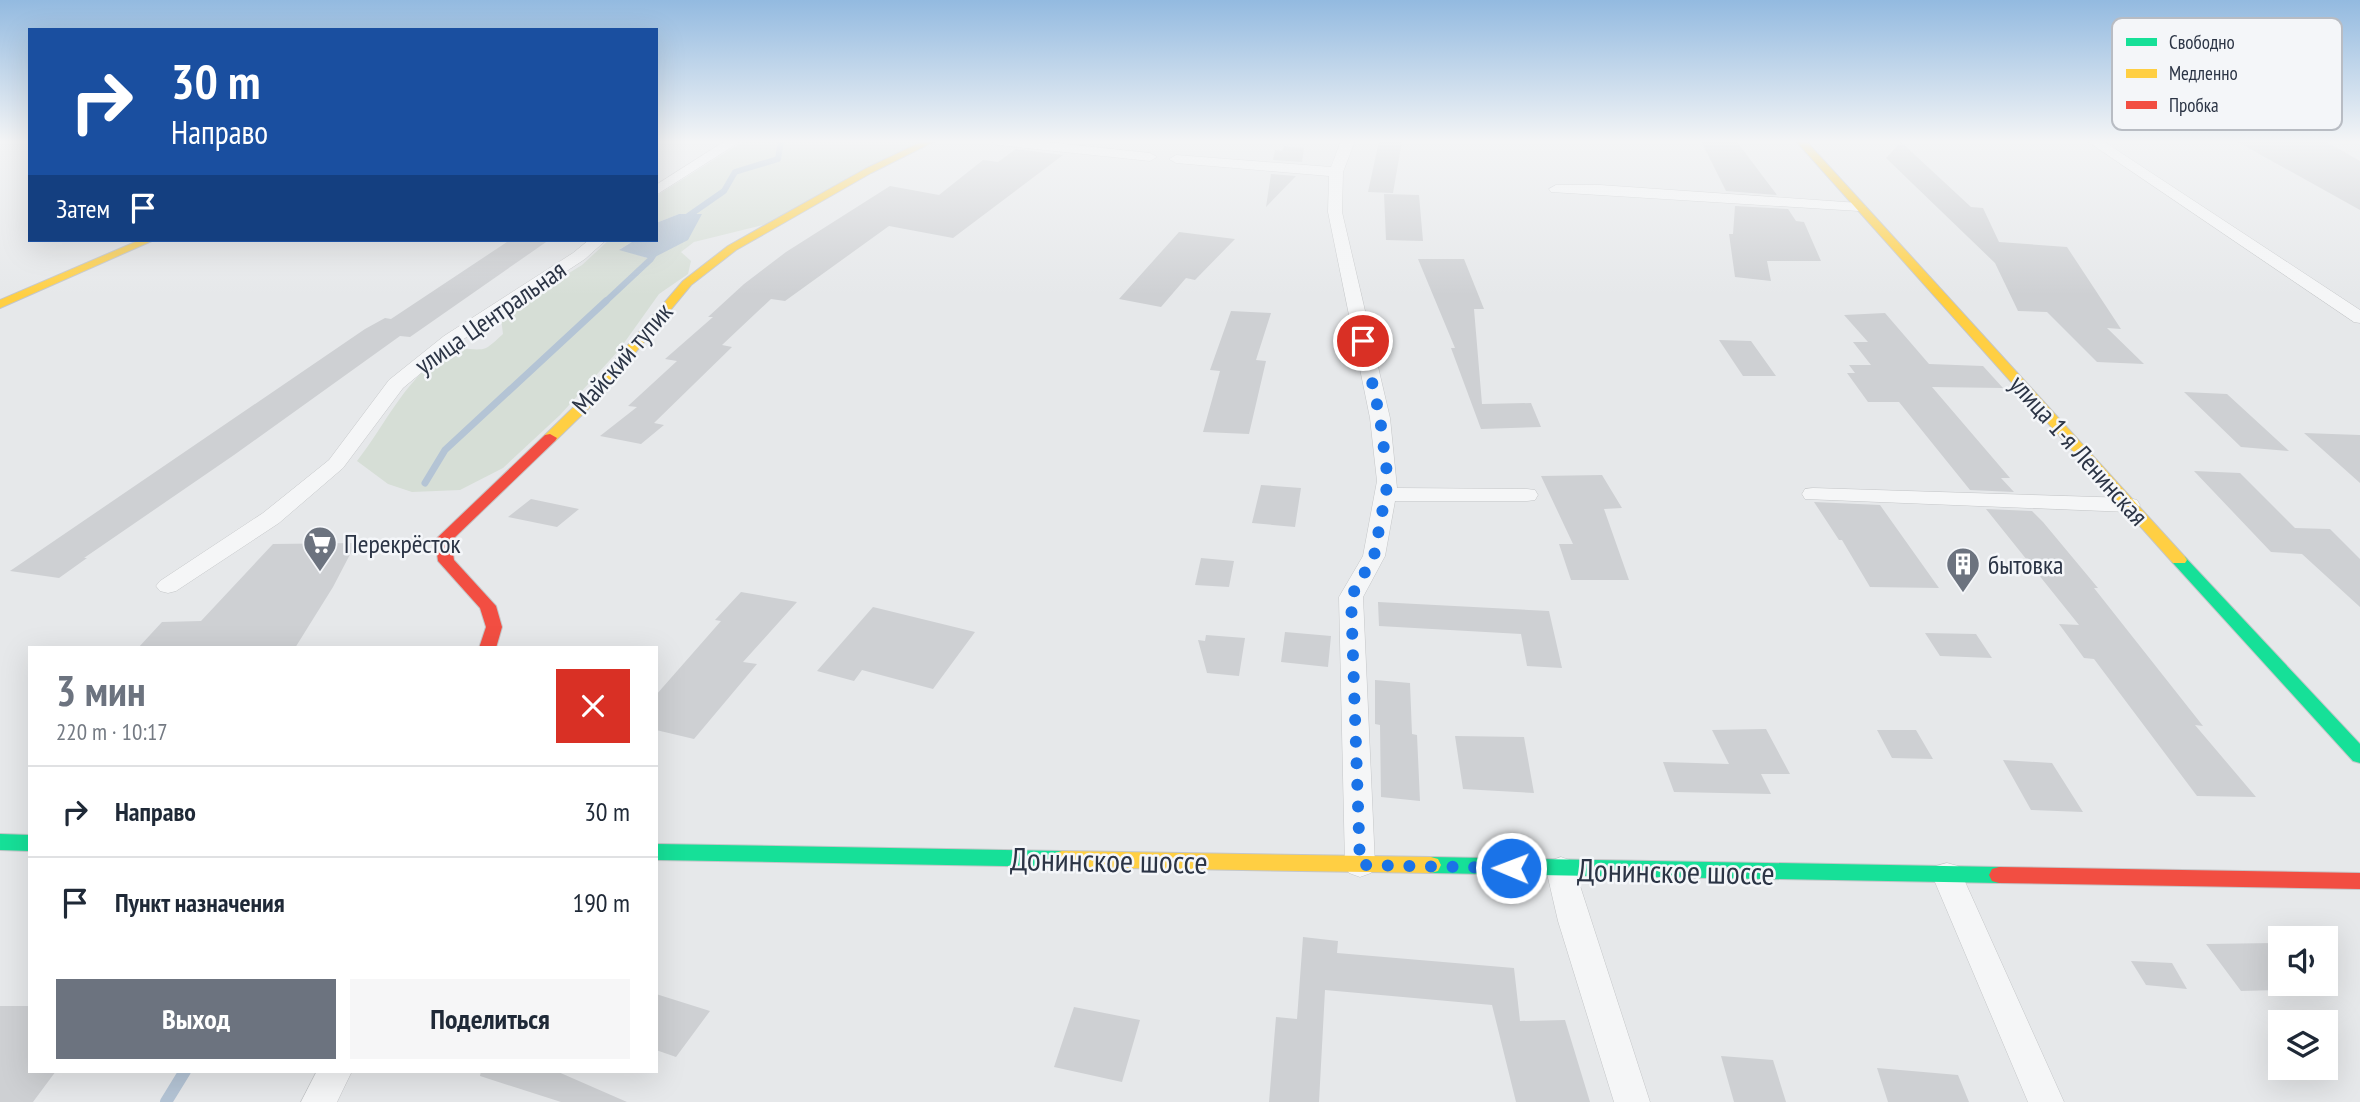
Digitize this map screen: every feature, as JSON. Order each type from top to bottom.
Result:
[{"type":"street","name":"Майский тупик","points":[[488,646],[494,627],[488,606],[446,561],[443,540],[587,402],[687,283],[732,248],[829,192]]},
{"type":"street","points":[[1335,192],[1335,212],[1380,418],[1388,481],[1374,556],[1351,597],[1360,865]]},
{"type":"street","points":[[1649,192],[1859,207]]},
{"type":"street","name":"улица 1-я Ленинская","points":[[1846,192],[2360,756]]},
{"type":"street","points":[[2171,192],[2360,318]]},
{"type":"street","points":[[0,304],[144,242]]},
{"type":"street","name":"улица Центральная","points":[[168,586],[271,518],[336,464],[396,384],[450,340],[579,256],[595,242]]},
{"type":"street","points":[[1385,494],[1527,495]]},
{"type":"street","points":[[1813,494],[2129,505]]},
{"type":"street","points":[[0,842],[28,843]]},
{"type":"street","name":"Донинское шоссе","points":[[658,852],[2360,881]]},
{"type":"street","points":[[1561,869],[1574,921],[1632,1102]]},
{"type":"street","points":[[1947,875],[2046,1102]]},
{"type":"street","points":[[319,1102],[334,1073]]},
{"type":"shaded area","points":[[662,192],[826,192],[767,224],[694,242],[681,252],[691,261],[688,274],[659,294],[619,350],[560,415],[503,468],[460,490],[412,492],[388,484],[357,461],[410,385],[423,372],[453,350],[488,347],[503,334],[501,318],[506,312],[582,265],[607,242],[632,242],[620,249],[650,259],[679,214],[658,222],[658,195]]},
{"type":"water","points":[[679,214],[702,214],[688,240],[651,259],[619,250],[632,242],[658,242],[658,222]]},
{"type":"building","points":[[880,192],[939,195],[942,192],[1013,192],[953,238],[889,226],[785,301],[771,299],[722,345],[732,347],[654,423],[664,425],[641,444],[600,436],[637,407],[628,406],[677,361],[665,359],[713,317],[708,317],[744,284],[786,252]]},
{"type":"building","points":[[1268,192],[1280,192],[1266,207]]},
{"type":"building","points":[[1744,192],[1775,192],[1777,195]]},
{"type":"building","points":[[1922,192],[1955,192],[1971,207],[1983,208],[1999,242],[2067,247],[2121,329],[2107,328],[2144,364],[2097,362],[2047,312],[2018,311],[1995,263]]},
{"type":"building","points":[[2328,192],[2360,192],[2360,210]]},
{"type":"building","points":[[1384,194],[1419,195],[1423,241],[1386,240]]},
{"type":"building","points":[[1735,206],[1788,209],[1796,221],[1804,222],[1821,261],[1767,261],[1771,281],[1735,277],[1729,234],[1733,234]]},
{"type":"building","points":[[1179,232],[1235,239],[1195,280],[1186,278],[1161,307],[1119,299]]},
{"type":"building","points":[[507,242],[546,242],[410,337],[400,336],[59,578],[10,571],[365,329],[385,318],[391,319]]},
{"type":"building","points":[[1418,259],[1464,259],[1484,309],[1474,309],[1482,404],[1531,403],[1541,427],[1481,429],[1451,348],[1455,348]]},
{"type":"building","points":[[1231,311],[1271,313],[1256,360],[1266,361],[1249,434],[1203,432],[1220,371],[1210,370]]},
{"type":"building","points":[[1885,313],[1929,364],[1983,366],[2003,388],[1932,387],[2010,478],[2001,478],[2014,492],[1970,490],[1899,402],[1868,402],[1847,373],[1855,373],[1849,365],[1871,365],[1853,342],[1868,342],[1844,315]]},
{"type":"building","points":[[1719,340],[1751,341],[1776,376],[1743,376]]},
{"type":"building","points":[[2184,392],[2227,394],[2289,451],[2241,447]]},
{"type":"building","points":[[2304,433],[2360,435],[2360,483]]},
{"type":"building","points":[[2194,471],[2240,473],[2295,528],[2330,529],[2360,559],[2360,607],[2302,554],[2271,552]]},
{"type":"building","points":[[1602,475],[1622,508],[1604,509],[1629,580],[1571,580],[1559,544],[1573,544],[1541,476]]},
{"type":"building","points":[[1261,485],[1301,488],[1295,527],[1252,523]]},
{"type":"building","points":[[531,499],[579,509],[557,527],[508,517]]},
{"type":"building","points":[[1814,502],[1880,505],[1939,588],[1870,587],[1842,540],[1839,540]]},
{"type":"building","points":[[1986,509],[2032,511],[2043,522],[2098,588],[2094,588],[2203,726],[2195,725],[2256,797],[2197,796],[2094,659],[2084,658],[2059,624],[2079,625]]},
{"type":"building","points":[[356,543],[333,587],[296,646],[140,646],[162,622],[201,621],[273,544]]},
{"type":"building","points":[[1201,558],[1234,561],[1229,587],[1195,585]]},
{"type":"building","points":[[741,592],[797,602],[743,662],[757,664],[694,739],[658,730],[658,693],[721,621],[715,620]]},
{"type":"building","points":[[1378,602],[1549,611],[1562,668],[1527,666],[1521,634],[1379,626]]},
{"type":"building","points":[[873,607],[975,632],[933,689],[862,670],[854,681],[817,671]]},
{"type":"building","points":[[1285,632],[1331,636],[1328,667],[1281,662]]},
{"type":"building","points":[[1925,633],[1976,634],[1992,658],[1940,656]]},
{"type":"building","points":[[1206,635],[1245,638],[1239,676],[1207,673],[1198,640],[1205,641]]},
{"type":"building","points":[[1375,680],[1410,683],[1412,734],[1417,735],[1420,801],[1381,797],[1380,725],[1375,724]]},
{"type":"building","points":[[1766,729],[1790,774],[1761,774],[1771,794],[1674,792],[1663,762],[1729,764],[1712,730]]},
{"type":"building","points":[[1877,730],[1916,730],[1933,759],[1892,758]]},
{"type":"building","points":[[1455,736],[1524,737],[1534,793],[1463,789]]},
{"type":"building","points":[[2003,760],[2052,763],[2083,812],[2031,810]]},
{"type":"building","points":[[1303,937],[1338,941],[1337,953],[1514,968],[1520,1021],[1565,1020],[1590,1102],[1516,1102],[1492,1005],[1325,990],[1319,1102],[1269,1102],[1276,1017],[1297,1019]]},
{"type":"building","points":[[2268,943],[2268,990],[2241,991],[2206,944]]},
{"type":"building","points":[[2131,961],[2172,963],[2187,989],[2146,985]]},
{"type":"building","points":[[658,995],[710,1011],[676,1057],[658,1051]]},
{"type":"building","points":[[0,1006],[28,1006],[28,1073],[55,1073],[33,1102],[0,1102]]},
{"type":"building","points":[[1074,1007],[1140,1020],[1122,1082],[1054,1067]]},
{"type":"building","points":[[1721,1056],[1773,1060],[1786,1102],[1734,1102]]},
{"type":"building","points":[[1877,1068],[1958,1075],[1969,1102],[1888,1102]]},
{"type":"building","points":[[481,1073],[561,1073],[627,1102],[561,1102],[480,1076]]},
{"type":"waterway","points":[[681,221],[722,192]]},
{"type":"waterway","points":[[604,303],[651,259],[656,251]]},
{"type":"waterway","points":[[425,483],[445,450],[606,301]]},
{"type":"waterway","points":[[166,1102],[184,1073]]},
{"type":"traffic: fast","points":[[2179,560],[2360,756]]},
{"type":"traffic: fast","points":[[0,842],[28,843]]},
{"type":"traffic: fast","points":[[658,852],[1062,859]]},
{"type":"traffic: fast","points":[[1431,865],[1999,875]]},
{"type":"traffic: slow","points":[[550,438],[587,402],[687,283],[732,248],[830,192]]},
{"type":"traffic: slow","points":[[1847,192],[2179,560]]},
{"type":"traffic: slow","points":[[0,304],[144,242]]},
{"type":"traffic: slow","points":[[1062,859],[1431,865]]},
{"type":"traffic: jam","points":[[488,646],[494,627],[488,606],[446,561],[443,540],[550,438]]},
{"type":"traffic: jam","points":[[1999,875],[2360,881]]},
{"type":"place","name":"Перекрёсток","points":[[320,573]]},
{"type":"place","name":"бытовка","points":[[1963,594]]},
{"type":"route","points":[[1363,341],[1380,418],[1388,481],[1374,556],[1351,597],[1360,865],[1511,868]]}]
